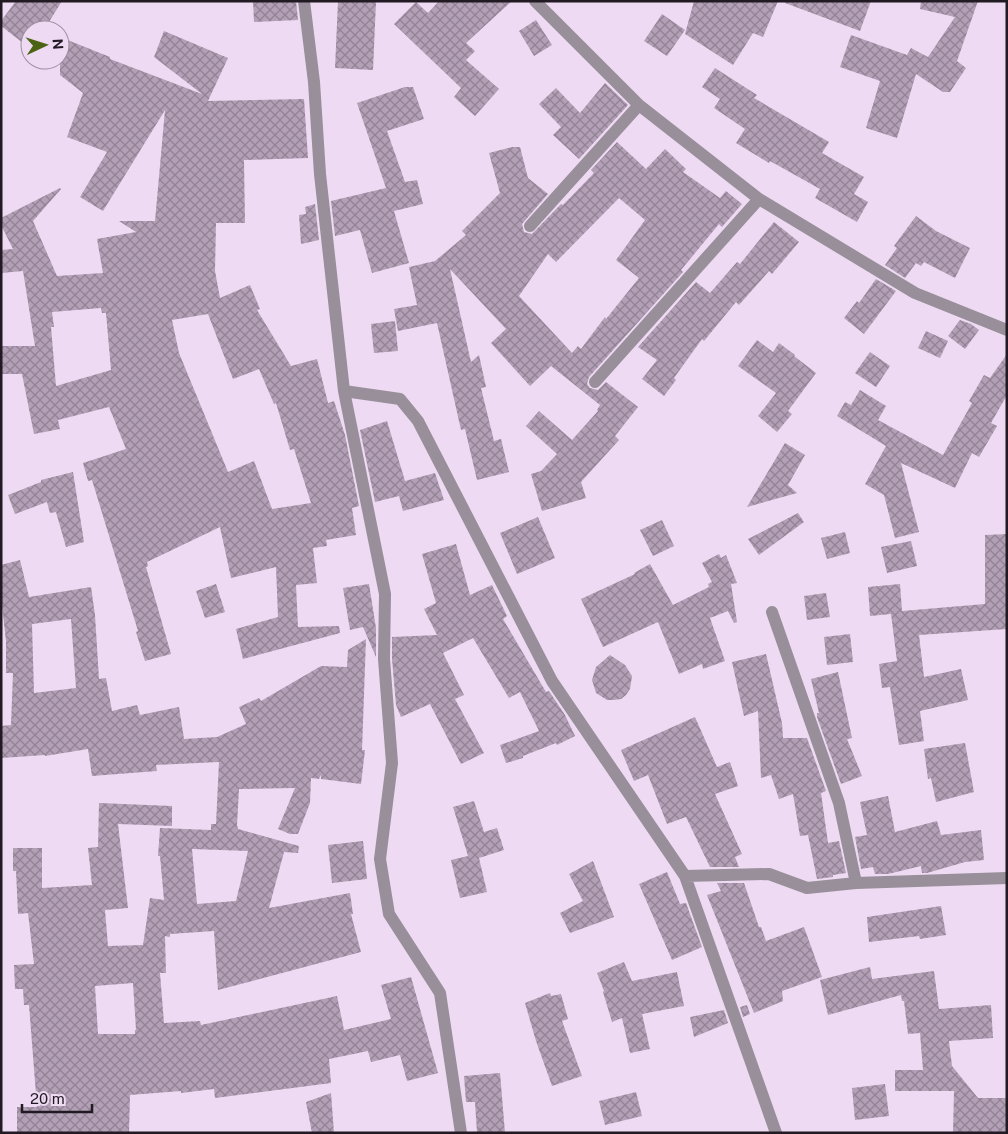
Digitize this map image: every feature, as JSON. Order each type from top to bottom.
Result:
[{"type":"street","points":[[304,1],[314,82],[320,174],[344,391],[385,594],[384,659],[392,763],[380,859],[390,914],[440,992],[461,1133]]},
{"type":"street","points":[[534,1],[639,105],[759,199],[915,294],[1007,330]]},
{"type":"street","points":[[530,226],[639,105]]},
{"type":"street","points":[[594,382],[759,199]]},
{"type":"street","points":[[344,391],[400,398],[418,421],[552,682],[685,876],[776,1133]]},
{"type":"street","points":[[772,612],[839,803],[856,883]]},
{"type":"street","points":[[685,876],[769,874],[807,888],[856,883],[1007,878]]},
{"type":"building","points":[[16,1],[62,1],[50,20],[20,20],[20,41],[1,26],[1,21]]},
{"type":"building","points":[[253,1],[296,1],[298,20],[254,22]]},
{"type":"building","points":[[338,1],[376,2],[373,70],[335,68]]},
{"type":"building","points":[[439,1],[512,1],[466,43],[475,51],[466,60],[499,89],[475,116],[454,97],[461,88],[394,24],[416,2],[428,13]]},
{"type":"building","points":[[694,1],[778,1],[763,37],[753,33],[733,65],[685,34]]},
{"type":"building","points":[[785,1],[871,1],[860,31],[785,3]]},
{"type":"building","points":[[921,1],[978,1],[957,61],[966,68],[950,92],[943,92],[916,74],[897,138],[866,128],[880,81],[840,67],[851,35],[907,55],[911,48],[928,57],[955,17],[920,9]]},
{"type":"building","points":[[662,14],[685,30],[667,56],[644,41]]},
{"type":"building","points":[[536,20],[552,45],[534,56],[519,31]]},
{"type":"building","points":[[164,31],[228,58],[208,101],[304,99],[308,158],[244,160],[245,223],[216,223],[215,271],[220,298],[250,285],[260,309],[257,310],[291,366],[317,359],[328,403],[334,401],[345,435],[359,506],[352,508],[356,535],[326,540],[327,546],[313,548],[317,583],[296,585],[298,627],[339,626],[340,633],[243,659],[236,629],[278,617],[276,567],[231,578],[220,527],[147,562],[148,566],[146,567],[171,654],[145,661],[136,632],[138,631],[92,480],[88,481],[83,463],[126,449],[109,407],[58,420],[60,429],[34,434],[22,374],[1,374],[1,346],[35,346],[23,271],[1,273],[1,250],[13,249],[1,225],[1,218],[61,189],[33,221],[57,276],[103,273],[97,239],[136,232],[119,221],[155,221],[165,110],[103,211],[80,197],[107,152],[67,137],[83,93],[60,75],[60,70],[70,70],[70,41],[110,57],[110,59],[202,94],[154,57]],"holes":[[[101,308],[102,313],[106,313],[111,370],[56,386],[51,327],[54,327],[52,312]],[[208,314],[233,379],[259,369],[274,404],[276,403],[290,450],[294,449],[311,503],[272,509],[254,461],[228,472],[179,353],[172,320]]]},
{"type":"building","points":[[715,68],[757,95],[754,98],[829,142],[822,153],[864,177],[854,194],[868,202],[857,222],[815,198],[820,189],[770,161],[769,163],[736,143],[745,129],[714,108],[720,99],[702,87]]},
{"type":"building","points":[[605,83],[628,105],[579,159],[553,135],[561,127],[539,104],[556,88],[580,113]]},
{"type":"building","points":[[405,87],[413,87],[424,119],[387,131],[405,182],[417,180],[423,204],[394,211],[409,263],[372,273],[360,230],[335,236],[331,201],[386,188],[357,103]]},
{"type":"building","points":[[617,142],[646,169],[665,149],[686,169],[683,172],[720,198],[726,191],[742,204],[722,227],[719,224],[681,270],[683,272],[589,377],[587,384],[590,388],[598,390],[606,382],[638,407],[615,436],[619,440],[581,482],[586,498],[542,511],[531,474],[541,471],[557,454],[526,426],[539,411],[572,440],[598,411],[600,405],[551,366],[530,386],[491,343],[506,329],[450,269],[471,362],[479,355],[486,387],[481,388],[494,441],[501,439],[509,472],[477,480],[465,429],[461,430],[437,323],[398,331],[394,309],[417,305],[409,267],[435,261],[466,235],[462,231],[500,193],[489,153],[512,147],[520,147],[528,178],[548,194],[522,224],[524,232],[532,234],[594,173],[591,170]],"holes":[[[619,198],[645,220],[616,260],[639,278],[606,319],[605,317],[581,349],[578,346],[572,353],[519,296],[548,254],[556,262]]]},
{"type":"building","points":[[315,204],[319,240],[301,244],[299,215],[306,214],[305,207]]},
{"type":"building","points":[[916,216],[936,231],[970,248],[955,278],[924,262],[921,266],[916,263],[905,278],[885,265],[897,248],[894,246]]},
{"type":"building","points":[[774,222],[799,242],[772,274],[769,271],[739,305],[736,302],[704,341],[702,339],[674,378],[676,380],[664,396],[642,379],[657,360],[638,347],[696,282],[710,293],[737,262],[740,264]]},
{"type":"building","points":[[876,279],[896,291],[864,334],[844,318],[857,301],[859,303]]},
{"type":"building","points":[[960,320],[971,324],[979,330],[965,349],[948,336]]},
{"type":"building","points":[[395,321],[398,351],[374,353],[371,324]]},
{"type":"building","points":[[926,331],[948,341],[940,358],[918,348]]},
{"type":"building","points":[[757,340],[773,352],[779,343],[816,373],[788,411],[792,414],[777,432],[758,416],[776,393],[738,366]]},
{"type":"building","points":[[870,352],[890,366],[876,387],[855,373]]},
{"type":"building","points":[[1007,354],[1007,395],[991,423],[997,426],[979,457],[972,453],[955,488],[901,463],[919,532],[895,538],[884,495],[865,484],[886,446],[837,416],[845,402],[851,405],[860,390],[886,406],[878,420],[943,455],[972,403],[969,401],[984,375],[990,378]]},
{"type":"building","points":[[387,421],[405,481],[435,473],[444,500],[403,511],[399,496],[375,502],[360,430]]},
{"type":"building","points":[[785,443],[805,455],[788,485],[797,493],[747,507]]},
{"type":"building","points":[[73,472],[84,542],[66,547],[56,512],[50,513],[47,502],[15,514],[8,495],[41,482],[41,480]]},
{"type":"building","points":[[798,513],[804,522],[759,555],[748,539]]},
{"type":"building","points":[[538,517],[555,558],[517,574],[500,533]]},
{"type":"building","points":[[662,520],[674,546],[653,556],[640,530]]},
{"type":"building","points":[[845,532],[850,553],[827,559],[821,538]]},
{"type":"building","points":[[1007,534],[1007,629],[919,635],[924,677],[961,669],[968,700],[920,711],[924,741],[899,745],[890,687],[882,688],[879,664],[897,661],[891,614],[870,616],[868,587],[900,584],[902,611],[985,604],[985,535]]},
{"type":"building","points":[[911,541],[917,566],[887,573],[881,547]]},
{"type":"building","points":[[456,544],[470,595],[492,585],[507,616],[503,619],[546,692],[549,691],[565,715],[575,736],[557,745],[556,743],[523,756],[523,758],[506,763],[500,745],[539,731],[520,692],[509,698],[473,638],[443,653],[464,695],[455,699],[484,753],[461,764],[430,704],[401,717],[396,705],[392,637],[437,635],[424,609],[436,603],[422,554]]},
{"type":"building","points":[[719,554],[721,558],[726,555],[737,583],[731,584],[737,622],[734,623],[728,611],[710,618],[725,661],[703,669],[702,664],[679,674],[658,622],[603,647],[581,599],[635,574],[650,564],[673,605],[709,587],[708,584],[712,582],[702,563]]},
{"type":"building","points":[[20,560],[29,597],[91,587],[95,615],[99,679],[106,678],[112,711],[137,705],[140,715],[179,707],[184,739],[217,737],[246,724],[239,707],[259,698],[261,701],[321,666],[347,667],[348,650],[366,639],[362,750],[365,750],[361,784],[321,779],[321,775],[319,779],[311,778],[310,803],[298,834],[290,834],[278,829],[295,788],[239,789],[237,825],[238,829],[299,846],[298,853],[284,852],[269,908],[350,893],[353,914],[351,914],[361,952],[218,990],[214,931],[170,934],[170,937],[165,936],[166,973],[160,973],[164,1023],[200,1021],[201,1025],[337,996],[344,1030],[391,1019],[381,985],[411,977],[438,1073],[407,1081],[400,1055],[371,1062],[368,1051],[329,1059],[331,1083],[215,1098],[214,1089],[181,1093],[181,1091],[130,1095],[129,1133],[17,1133],[17,1107],[37,1107],[29,1005],[24,1005],[23,989],[15,989],[14,965],[34,964],[28,913],[18,914],[16,871],[13,871],[13,848],[42,848],[42,888],[92,885],[88,848],[98,847],[99,803],[172,806],[172,826],[118,824],[128,908],[105,910],[108,946],[143,945],[150,898],[164,900],[160,856],[158,856],[160,828],[211,830],[211,824],[216,824],[219,762],[156,765],[157,771],[92,776],[88,749],[45,756],[1,758],[1,726],[11,725],[13,673],[6,673],[1,565]],"holes":[[[71,619],[76,688],[34,693],[32,624]],[[192,849],[248,851],[236,901],[197,904]],[[133,983],[135,1034],[98,1034],[95,986]]]},
{"type":"building","points":[[216,584],[225,612],[205,618],[196,591]]},
{"type":"building","points":[[369,584],[376,628],[376,657],[363,627],[350,630],[343,588]]},
{"type":"building","points":[[826,593],[830,617],[807,620],[804,596]]},
{"type":"building","points":[[850,634],[853,662],[827,665],[824,637]]},
{"type":"building","points":[[766,654],[782,723],[783,738],[807,738],[826,791],[821,793],[828,843],[839,841],[846,873],[817,879],[808,835],[800,836],[793,794],[779,799],[771,775],[761,778],[758,711],[744,716],[732,662]]},
{"type":"building","points":[[610,655],[625,665],[632,676],[630,689],[621,699],[607,700],[596,693],[592,680],[596,667]]},
{"type":"building","points":[[838,672],[852,738],[847,739],[862,776],[841,784],[817,717],[817,713],[819,713],[811,679]]},
{"type":"building","points":[[695,717],[717,767],[730,762],[738,786],[715,794],[742,854],[735,857],[739,867],[710,867],[686,817],[667,824],[648,775],[634,781],[621,750]]},
{"type":"building","points":[[965,743],[974,792],[936,802],[931,778],[928,779],[924,749]]},
{"type":"building","points":[[888,796],[895,832],[937,821],[941,835],[981,830],[984,860],[965,862],[927,873],[922,873],[921,866],[888,874],[875,874],[873,867],[861,869],[855,837],[867,835],[860,802]]},
{"type":"building","points":[[474,801],[484,832],[497,828],[504,850],[479,858],[487,892],[460,898],[451,860],[468,856],[453,807]]},
{"type":"building","points":[[363,841],[367,879],[332,883],[328,845]]},
{"type":"building","points":[[593,861],[614,917],[570,933],[560,913],[583,901],[569,874]]},
{"type":"building","points":[[667,872],[680,904],[686,903],[702,947],[672,960],[639,884]]},
{"type":"building","points":[[717,883],[744,883],[759,927],[761,927],[766,941],[804,927],[822,977],[782,991],[783,1001],[754,1013],[707,895],[721,891]]},
{"type":"building","points":[[941,906],[946,935],[920,939],[919,936],[869,942],[867,917]]},
{"type":"building","points":[[624,962],[632,981],[677,972],[684,1006],[642,1014],[650,1049],[630,1053],[622,1018],[612,1022],[597,973]]},
{"type":"building","points":[[870,967],[872,979],[934,971],[939,1009],[991,1005],[993,1038],[949,1041],[952,1066],[978,1098],[1007,1098],[1007,1133],[953,1133],[954,1091],[895,1091],[895,1070],[923,1070],[920,1033],[908,1034],[904,1001],[902,1001],[901,995],[828,1015],[820,980]]},
{"type":"building","points":[[550,993],[551,996],[561,994],[568,1019],[562,1021],[582,1076],[552,1086],[525,1003]]},
{"type":"building","points":[[747,1005],[750,1014],[743,1017],[740,1007]]},
{"type":"building","points":[[724,1010],[728,1023],[694,1037],[690,1017]]},
{"type":"building","points":[[500,1073],[505,1133],[477,1133],[475,1102],[466,1102],[464,1076]]},
{"type":"building","points":[[885,1084],[889,1116],[855,1120],[852,1088]]},
{"type":"building","points":[[636,1092],[642,1116],[605,1125],[599,1101]]},
{"type":"building","points":[[331,1093],[334,1133],[312,1133],[306,1102]]}]
